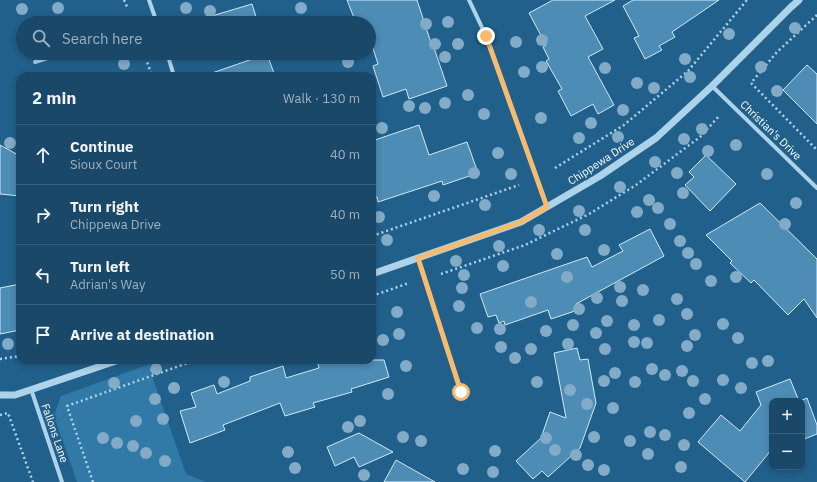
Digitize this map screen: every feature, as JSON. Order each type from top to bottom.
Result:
[{"type":"street","points":[[149,0],[154,16]]},
{"type":"street","points":[[470,0],[486,36],[547,207]]},
{"type":"street","name":"Chippewa Drive","points":[[376,273],[521,222],[600,176],[656,138],[712,86],[790,7],[799,0]]},
{"type":"street","points":[[35,62],[41,60]]},
{"type":"street","points":[[169,60],[173,72]]},
{"type":"street","name":"Christian's Drive","points":[[712,86],[817,188]]},
{"type":"street","points":[[418,258],[461,392]]},
{"type":"street","points":[[0,395],[15,394],[107,364]]},
{"type":"street","name":"Fallons Lane","points":[[31,389],[62,482]]},
{"type":"path","points":[[124,0],[128,9]]},
{"type":"path","points":[[555,168],[624,125],[688,71],[747,0]]},
{"type":"path","points":[[817,15],[777,52],[751,83],[817,150]]},
{"type":"path","points":[[146,60],[151,72]]},
{"type":"path","points":[[441,274],[525,245],[590,214],[636,185],[700,137],[720,115]]},
{"type":"path","points":[[376,235],[519,185]]},
{"type":"path","points":[[376,295],[409,283]]},
{"type":"path","points":[[0,359],[16,357]]},
{"type":"path","points":[[93,482],[67,406],[185,364]]},
{"type":"path","points":[[0,414],[8,413],[33,482]]},
{"type":"shaded area","points":[[150,364],[152,376],[186,474],[206,482],[77,482],[54,416],[61,396]]},
{"type":"building","points":[[347,0],[417,0],[447,86],[409,99],[406,89],[383,97],[373,66],[378,64],[376,58],[376,16],[353,16]]},
{"type":"building","points":[[553,0],[615,0],[585,16],[603,49],[588,57],[614,105],[598,114],[593,104],[571,116],[558,91],[562,89],[546,61],[549,59],[543,47],[546,45],[529,13]]},
{"type":"building","points":[[633,0],[719,0],[672,32],[675,37],[659,46],[662,50],[645,59],[634,38],[639,36],[623,6]]},
{"type":"building","points":[[252,4],[256,16],[212,16]]},
{"type":"building","points":[[250,60],[269,60],[274,72],[215,72]]},
{"type":"building","points":[[807,65],[817,74],[817,124],[783,90]]},
{"type":"building","points":[[419,125],[429,155],[467,142],[478,173],[443,185],[442,181],[378,202],[376,197],[376,140]]},
{"type":"building","points":[[0,145],[16,154],[16,196],[0,194]]},
{"type":"building","points":[[706,155],[736,184],[710,211],[685,185],[694,177],[689,172]]},
{"type":"building","points":[[760,203],[817,259],[817,318],[804,299],[788,315],[754,280],[751,283],[730,263],[732,261],[706,235]]},
{"type":"building","points":[[650,229],[664,256],[576,304],[578,310],[551,319],[548,310],[505,325],[504,321],[499,323],[496,315],[488,317],[480,294],[587,257],[592,267],[623,251],[619,245]]},
{"type":"building","points":[[16,285],[16,331],[0,334],[0,288]]},
{"type":"building","points":[[577,348],[580,360],[588,359],[596,403],[580,448],[548,477],[542,471],[533,479],[516,461],[541,438],[550,412],[566,418],[554,353]]},
{"type":"building","points":[[376,360],[384,360],[389,377],[351,389],[352,392],[313,403],[315,407],[285,416],[280,403],[223,425],[225,430],[190,443],[180,411],[196,407],[191,393],[214,385],[217,394],[250,381],[250,377],[283,366],[286,378],[319,368],[318,364],[376,364]]},
{"type":"building","points":[[790,379],[798,398],[769,398],[769,453],[745,482],[698,442],[721,415],[740,431],[761,405],[756,392]]},
{"type":"building","points":[[807,398],[817,425],[817,434],[805,439],[805,434],[805,399]]},
{"type":"building","points":[[359,433],[393,452],[359,467],[354,457],[335,466],[327,447]]},
{"type":"building","points":[[396,460],[435,482],[384,482]]},
{"type":"route","points":[[461,392],[418,258],[521,222],[547,207],[486,36]]}]
